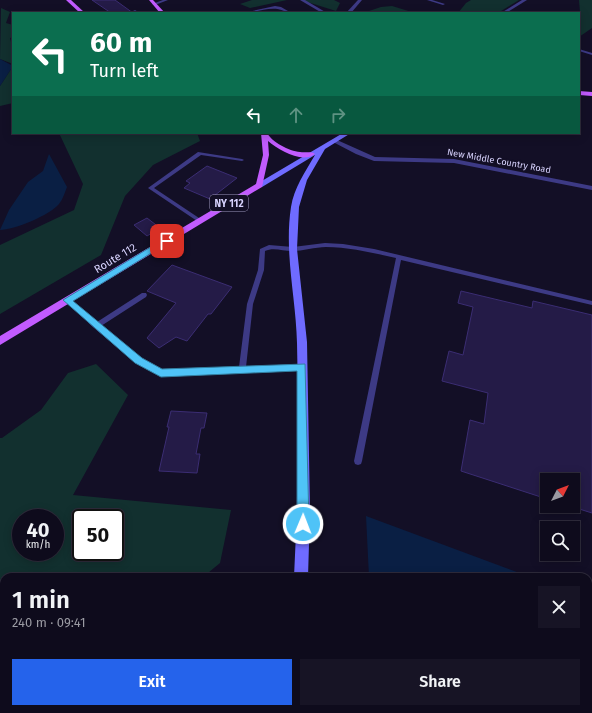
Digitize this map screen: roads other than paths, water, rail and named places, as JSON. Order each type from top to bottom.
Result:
[{"type":"main road","points":[[68,0],[82,12]]},
{"type":"main road","points":[[152,2],[162,12]]},
{"type":"main road","points":[[580,93],[592,94]]},
{"type":"main road","points":[[265,134],[284,152],[291,154],[312,154]]},
{"type":"main road","name":"NY 112","points":[[259,186],[266,155],[265,134]]},
{"type":"main road","points":[[259,186],[346,134]]},
{"type":"main road","points":[[301,573],[304,511],[302,342],[293,249],[295,207],[304,180],[322,149]]},
{"type":"main road","name":"Route 112","points":[[0,340],[259,186]]},
{"type":"street","points":[[302,0],[323,12]]},
{"type":"street","points":[[349,12],[360,0]]},
{"type":"street","points":[[505,12],[525,0]]},
{"type":"street","name":"New Middle Country Road","points":[[335,141],[358,153],[374,159],[454,160],[592,188]]},
{"type":"lane","points":[[152,2],[166,0]]},
{"type":"lane","points":[[429,0],[443,4]]},
{"type":"lane","points":[[250,12],[275,7],[286,11],[285,12]]},
{"type":"lane","points":[[580,50],[592,54]]},
{"type":"lane","points":[[580,54],[592,54]]},
{"type":"lane","points":[[200,221],[151,188],[200,153],[242,160]]},
{"type":"lane","points":[[242,369],[250,304],[261,270],[262,250],[269,247],[293,249],[325,245],[343,246],[399,257],[592,303]]},
{"type":"lane","points":[[358,461],[399,257]]},
{"type":"lane","points":[[96,326],[144,295]]},
{"type":"lane","points":[[68,300],[96,326],[138,361],[161,373],[302,367]]},
{"type":"water","points":[[0,59],[12,65],[12,68],[0,86]]},
{"type":"water","points":[[49,154],[67,187],[59,204],[48,213],[31,221],[0,230],[9,210],[28,182],[43,171]]},
{"type":"water","points":[[366,516],[519,573],[369,573]]}]
